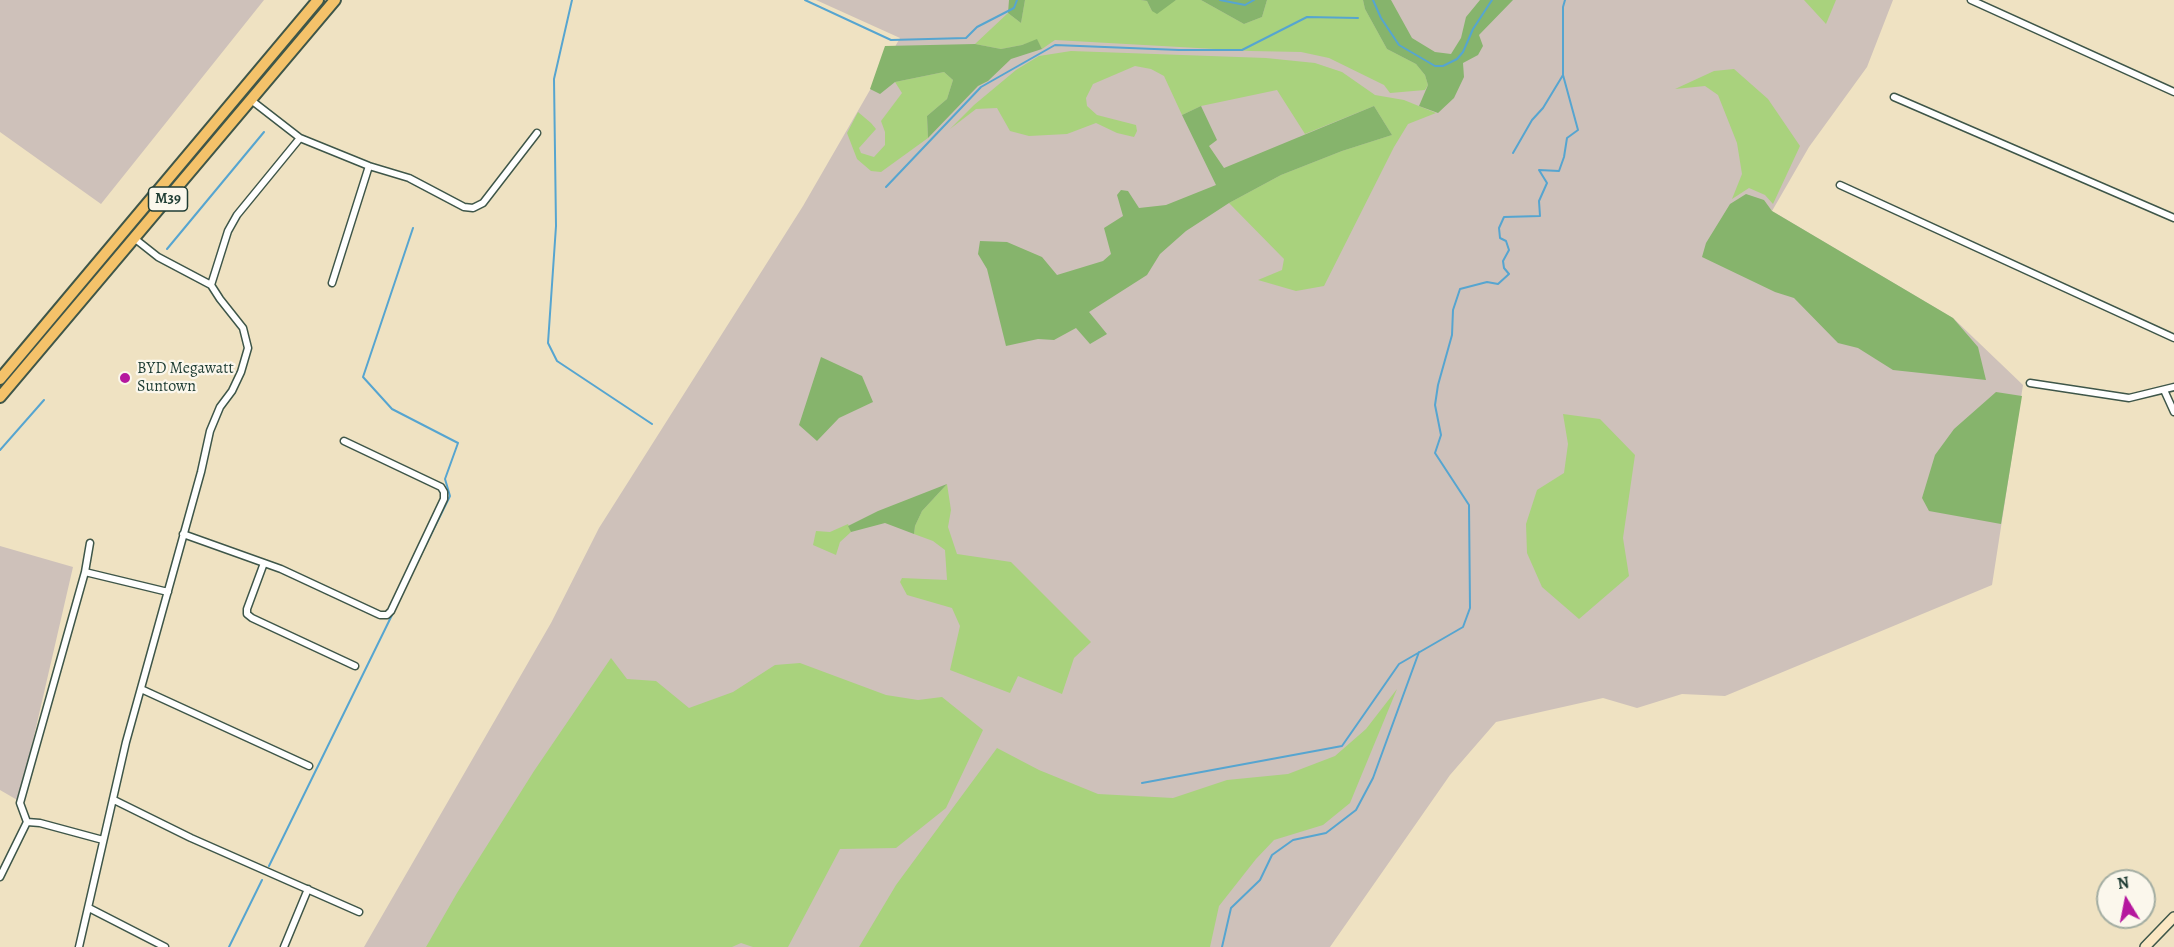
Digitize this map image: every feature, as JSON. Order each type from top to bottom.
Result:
[{"type":"highway","name":"M39","points":[[0,379],[4,366],[318,0]]},
{"type":"highway","name":"M39","points":[[0,397],[335,0]]},
{"type":"main road","points":[[2145,947],[2174,918]]},
{"type":"street","points":[[1971,0],[2174,92]]},
{"type":"street","points":[[1894,97],[2174,219]]},
{"type":"street","points":[[251,100],[300,138],[369,166],[409,178],[464,207],[473,208],[483,203],[537,133]]},
{"type":"street","points":[[211,285],[228,231],[237,214],[300,138]]},
{"type":"street","points":[[332,283],[369,166]]},
{"type":"street","points":[[1840,185],[2174,338]]},
{"type":"street","points":[[78,947],[89,908],[126,742],[210,431],[220,407],[232,391],[241,372],[248,348],[243,328],[211,285],[158,257],[134,238]]},
{"type":"street","points":[[2030,383],[2129,398],[2174,387]]},
{"type":"street","points":[[2164,390],[2174,412]]},
{"type":"street","points":[[183,534],[264,563],[380,615],[387,615],[391,611],[444,499],[444,492],[441,487],[344,441]]},
{"type":"street","points":[[0,877],[27,822],[20,803],[85,572],[90,543]]},
{"type":"street","points":[[264,563],[247,614],[355,666]]},
{"type":"street","points":[[85,572],[168,592]]},
{"type":"street","points":[[141,689],[309,766]]},
{"type":"street","points":[[114,800],[191,838],[359,912]]},
{"type":"street","points":[[27,822],[40,823],[103,840]]},
{"type":"street","points":[[284,947],[308,889]]},
{"type":"street","points":[[89,908],[165,947]]},
{"type":"shaded area","points":[[0,0],[264,0],[101,204],[0,132]]},
{"type":"shaded area","points":[[816,0],[1893,0],[1867,67],[1809,147],[1772,211],[1953,318],[2023,385],[1992,585],[1725,696],[1682,694],[1637,708],[1603,698],[1496,722],[1450,775],[1330,947],[364,947],[551,623],[599,528],[803,206],[900,38]]},
{"type":"shaded area","points":[[0,546],[73,567],[19,801],[0,790]]},
{"type":"green space","points":[[1009,0],[1025,0],[1021,23],[1008,13]]},
{"type":"green space","points":[[1025,0],[1141,0],[1147,1],[1152,11],[1176,0],[1201,0],[1244,24],[1262,17],[1267,0],[1363,0],[1365,9],[1387,49],[1416,64],[1425,75],[1428,85],[1425,90],[1390,93],[1384,85],[1329,58],[1301,52],[1055,40],[1042,49],[1037,40],[1001,49],[975,44],[1008,13],[1021,23]]},
{"type":"green space","points":[[1141,0],[1176,0],[1157,14],[1152,11],[1147,1]]},
{"type":"green space","points":[[1201,0],[1267,0],[1262,17],[1244,24]]},
{"type":"green space","points":[[1363,0],[1391,0],[1412,38],[1435,52],[1451,54],[1461,38],[1466,17],[1480,0],[1513,0],[1479,35],[1483,46],[1478,55],[1463,63],[1464,77],[1454,98],[1438,113],[1419,106],[1428,85],[1425,75],[1416,64],[1387,49],[1365,9]]},
{"type":"green space","points":[[1804,0],[1836,0],[1826,24]]},
{"type":"green space","points":[[1037,39],[1042,49],[1011,59],[988,81],[978,86],[928,138],[927,116],[947,99],[953,80],[944,72],[895,82],[880,94],[870,89],[885,46],[975,44],[1001,49]]},
{"type":"green space","points":[[1071,51],[1266,58],[1315,63],[1342,72],[1375,95],[1404,100],[1436,113],[1408,124],[1394,147],[1324,286],[1296,291],[1258,280],[1282,270],[1284,259],[1229,203],[1281,175],[1342,151],[1392,135],[1374,106],[1305,134],[1277,90],[1201,106],[1182,115],[1164,76],[1151,69],[1135,66],[1093,84],[1086,98],[1087,106],[1097,115],[1136,125],[1137,131],[1134,137],[1117,133],[1096,123],[1067,134],[1029,136],[1010,131],[997,108],[976,109],[950,129],[974,105],[1016,70],[1039,56]]},
{"type":"green space","points":[[1734,69],[1768,99],[1800,146],[1773,204],[1765,195],[1749,188],[1732,199],[1742,174],[1737,143],[1718,95],[1705,86],[1675,89],[1714,71]]},
{"type":"green space","points":[[944,72],[953,80],[947,99],[927,116],[928,138],[881,172],[871,171],[857,159],[847,133],[858,112],[876,129],[859,148],[861,153],[874,157],[885,145],[885,132],[881,121],[902,93],[895,82]]},
{"type":"green space","points":[[1201,106],[1217,140],[1209,146],[1224,168],[1374,106],[1392,135],[1342,151],[1281,175],[1229,203],[1186,231],[1160,254],[1147,275],[1089,312],[1107,334],[1090,344],[1076,328],[1054,340],[1038,339],[1006,346],[987,269],[978,254],[980,241],[1007,242],[1042,257],[1057,275],[1103,261],[1111,254],[1104,228],[1123,216],[1117,195],[1121,190],[1128,191],[1139,208],[1166,205],[1216,185],[1182,115]]},
{"type":"green space","points":[[1746,194],[1764,200],[1772,211],[1953,318],[1978,347],[1986,380],[1893,370],[1858,348],[1838,343],[1794,298],[1775,292],[1702,257],[1706,243],[1730,204]]},
{"type":"green space","points":[[821,357],[862,376],[873,402],[839,418],[817,441],[799,425]]},
{"type":"green space","points":[[1996,392],[2022,396],[2001,524],[1929,511],[1922,498],[1935,455],[1954,429]]},
{"type":"green space","points":[[1563,414],[1600,419],[1635,455],[1623,538],[1629,576],[1579,619],[1542,587],[1527,553],[1526,524],[1537,490],[1564,473],[1568,444]]},
{"type":"green space","points":[[947,484],[951,510],[948,527],[957,554],[1011,562],[1091,642],[1074,658],[1062,694],[1018,676],[1010,693],[950,670],[960,626],[952,608],[907,595],[900,582],[902,578],[947,580],[945,550],[933,541],[914,534],[922,511]]},
{"type":"green space","points":[[947,484],[922,511],[914,534],[885,523],[851,532],[848,526],[878,511]]},
{"type":"green space","points":[[848,524],[851,532],[840,542],[836,555],[813,545],[816,531],[830,532]]},
{"type":"green space","points":[[611,658],[627,679],[656,681],[689,708],[733,692],[775,665],[800,663],[886,695],[918,700],[942,697],[983,730],[946,808],[896,848],[840,849],[788,947],[753,947],[741,943],[732,947],[426,947],[457,893],[534,771]]},
{"type":"green space","points":[[1397,689],[1350,803],[1323,825],[1274,840],[1219,906],[1210,947],[859,947],[896,885],[997,748],[1039,770],[1098,794],[1173,798],[1227,780],[1288,774],[1335,756],[1366,729]]},
{"type":"waterway","points":[[572,0],[554,79],[556,226],[548,343],[557,361],[652,424]]},
{"type":"waterway","points":[[805,0],[891,40],[966,38],[977,27],[1014,8],[1017,0]]},
{"type":"waterway","points":[[1220,0],[1245,5],[1254,0]]},
{"type":"waterway","points":[[1373,0],[1381,18],[1399,45],[1435,66],[1443,66],[1457,59],[1492,0]]},
{"type":"waterway","points":[[1142,783],[1342,746],[1399,664],[1463,627],[1470,608],[1469,505],[1435,453],[1441,435],[1435,405],[1438,385],[1452,335],[1453,310],[1460,289],[1487,282],[1498,284],[1509,274],[1504,268],[1503,261],[1509,250],[1506,241],[1500,238],[1499,228],[1504,217],[1540,216],[1539,201],[1547,183],[1539,170],[1559,171],[1567,138],[1578,130],[1563,75],[1563,7],[1565,0]]},
{"type":"waterway","points":[[886,187],[981,87],[1055,45],[1242,50],[1307,17],[1358,18]]},
{"type":"waterway","points":[[1513,153],[1532,120],[1543,108],[1563,75]]},
{"type":"waterway","points":[[167,249],[264,132]]},
{"type":"waterway","points":[[408,581],[450,496],[445,479],[458,443],[392,409],[363,377],[413,228]]},
{"type":"waterway","points":[[0,450],[44,400]]},
{"type":"waterway","points":[[269,866],[393,613]]},
{"type":"waterway","points":[[1222,947],[1231,908],[1260,880],[1272,855],[1293,840],[1326,833],[1356,810],[1373,778],[1419,652]]},
{"type":"waterway","points":[[229,947],[262,880]]},
{"type":"place","name":"BYD Megawatt Suntown","points":[[125,378]]}]
